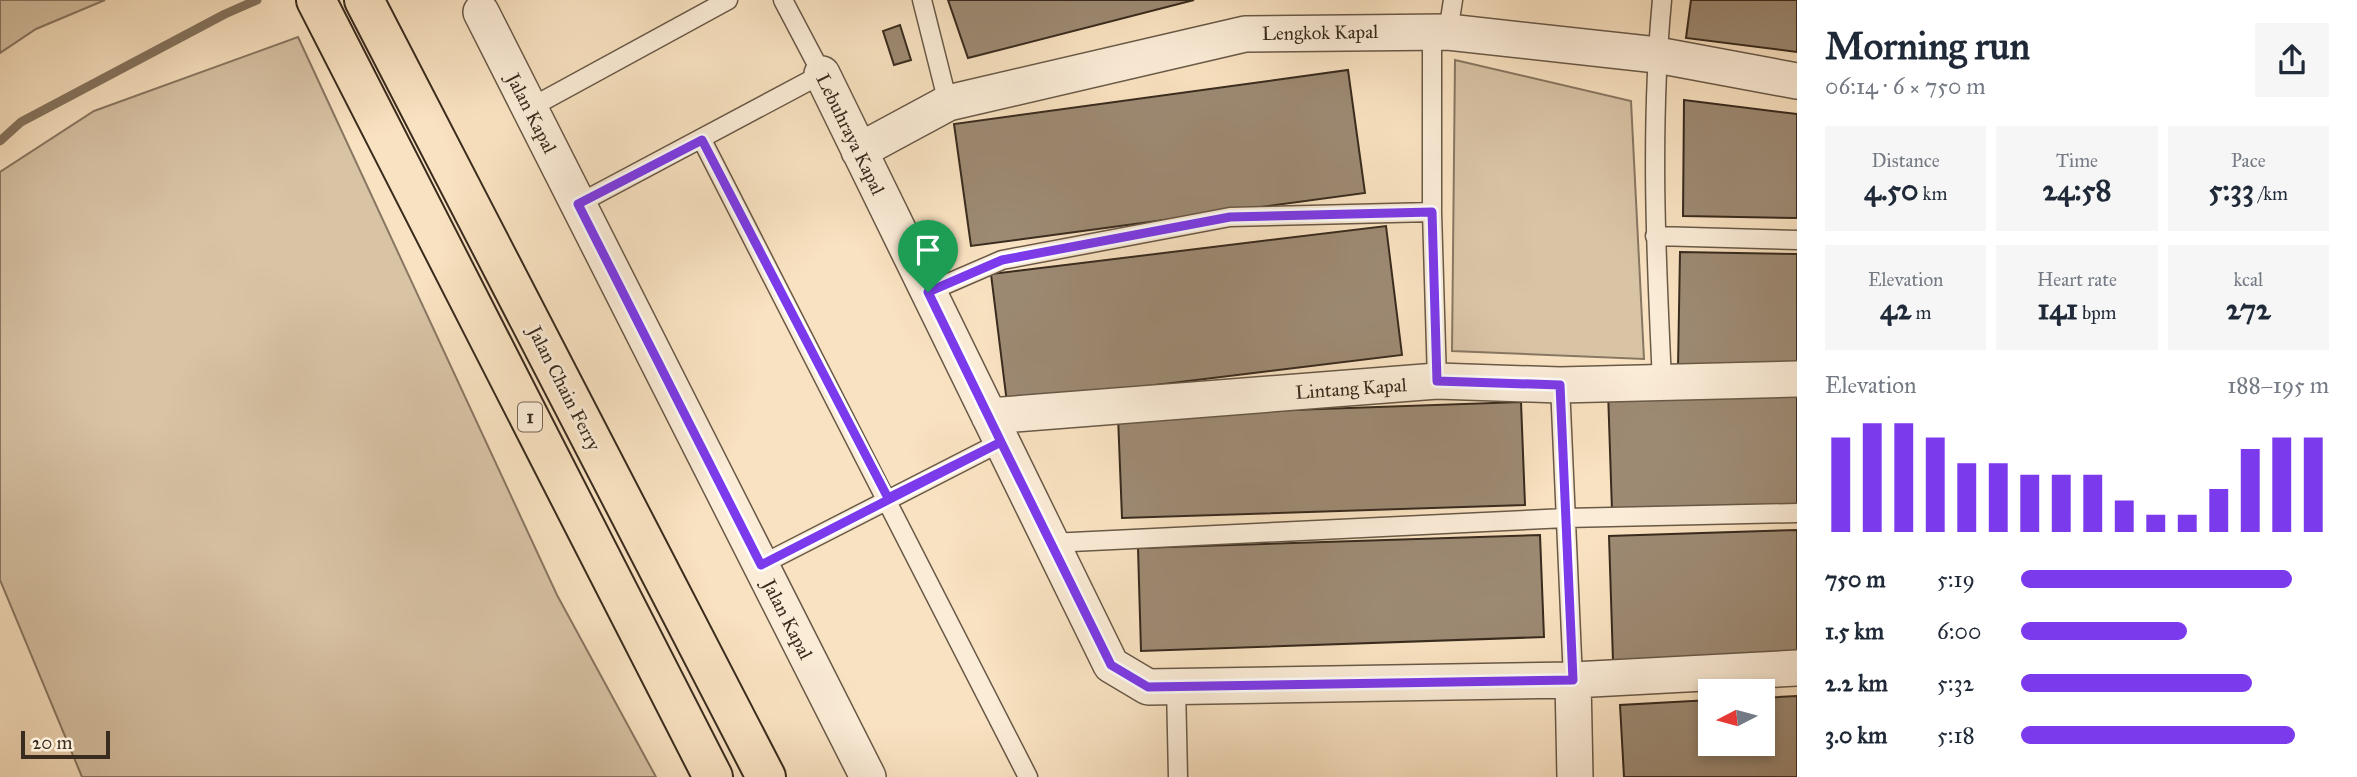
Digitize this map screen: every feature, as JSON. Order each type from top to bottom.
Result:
[{"type":"highway","name":"1","points":[[316,0],[713,777]]},
{"type":"highway","name":"Jalan Chain Ferry","points":[[364,0],[766,777]]},
{"type":"street","name":"Jalan Kapal","points":[[481,12],[869,777]]},
{"type":"street","name":"Lengkok Kapal","points":[[859,151],[948,103],[1245,34],[1445,21],[1657,55],[1797,81]]},
{"type":"street","name":"Lebuhraya Kapal","points":[[822,74],[1111,665],[1148,687],[1573,680],[1797,668]]},
{"type":"street","name":"Lintang Kapal","points":[[995,429],[1437,381],[1560,385],[1797,379]]},
{"type":"street","points":[[1573,680],[1575,777]]},
{"type":"lane","points":[[530,108],[728,0]]},
{"type":"lane","name":"Lebuhraya Kapal","points":[[783,0],[822,74]]},
{"type":"lane","points":[[922,0],[948,103]]},
{"type":"lane","points":[[1662,0],[1657,55],[1655,236],[1662,382]]},
{"type":"lane","points":[[1437,381],[1432,212],[1445,21]]},
{"type":"lane","points":[[578,204],[822,74]]},
{"type":"lane","points":[[702,140],[888,498],[1028,777]]},
{"type":"lane","points":[[928,292],[1002,260],[1230,217],[1432,212]]},
{"type":"lane","points":[[1655,236],[1797,240]]},
{"type":"lane","points":[[1560,385],[1573,680]]},
{"type":"lane","points":[[761,565],[888,498],[995,429]]},
{"type":"lane","points":[[1051,543],[1566,518],[1797,513]]},
{"type":"lane","points":[[1176,686],[1178,777]]},
{"type":"shaded area","points":[[0,0],[105,0],[36,29],[0,53]]},
{"type":"shaded area","points":[[298,37],[557,595],[656,777],[82,777],[0,580],[0,172],[94,111]]},
{"type":"shaded area","points":[[1455,60],[1631,101],[1644,359],[1452,351]]},
{"type":"building","points":[[948,0],[1194,0],[968,58]]},
{"type":"building","points":[[1691,0],[1797,0],[1797,52],[1686,38]]},
{"type":"building","points":[[900,25],[911,60],[894,65],[883,31]]},
{"type":"building","points":[[1348,70],[1365,193],[971,246],[954,124]]},
{"type":"building","points":[[1684,100],[1797,114],[1797,218],[1683,216]]},
{"type":"building","points":[[1386,226],[1402,355],[1007,403],[991,274]]},
{"type":"building","points":[[1680,252],[1797,254],[1797,370],[1678,368]]},
{"type":"building","points":[[1797,386],[1797,506],[1612,511],[1608,391]]},
{"type":"building","points":[[1521,402],[1525,505],[1122,518],[1118,416]]},
{"type":"building","points":[[1797,530],[1797,655],[1613,661],[1609,536]]},
{"type":"building","points":[[1540,535],[1544,637],[1141,651],[1138,548]]},
{"type":"building","points":[[1797,696],[1797,777],[1624,777],[1620,705],[1698,701],[1698,756],[1775,756],[1775,697]]},
{"type":"waterway","points":[[0,141],[21,122],[225,14],[257,0]]},
{"type":"route","points":[[928,292],[1001,442],[888,498],[702,140],[578,204],[761,565],[1001,442],[1111,665],[1148,687],[1573,680],[1560,385],[1437,381],[1432,212],[1230,217],[1002,260],[928,292]]}]
